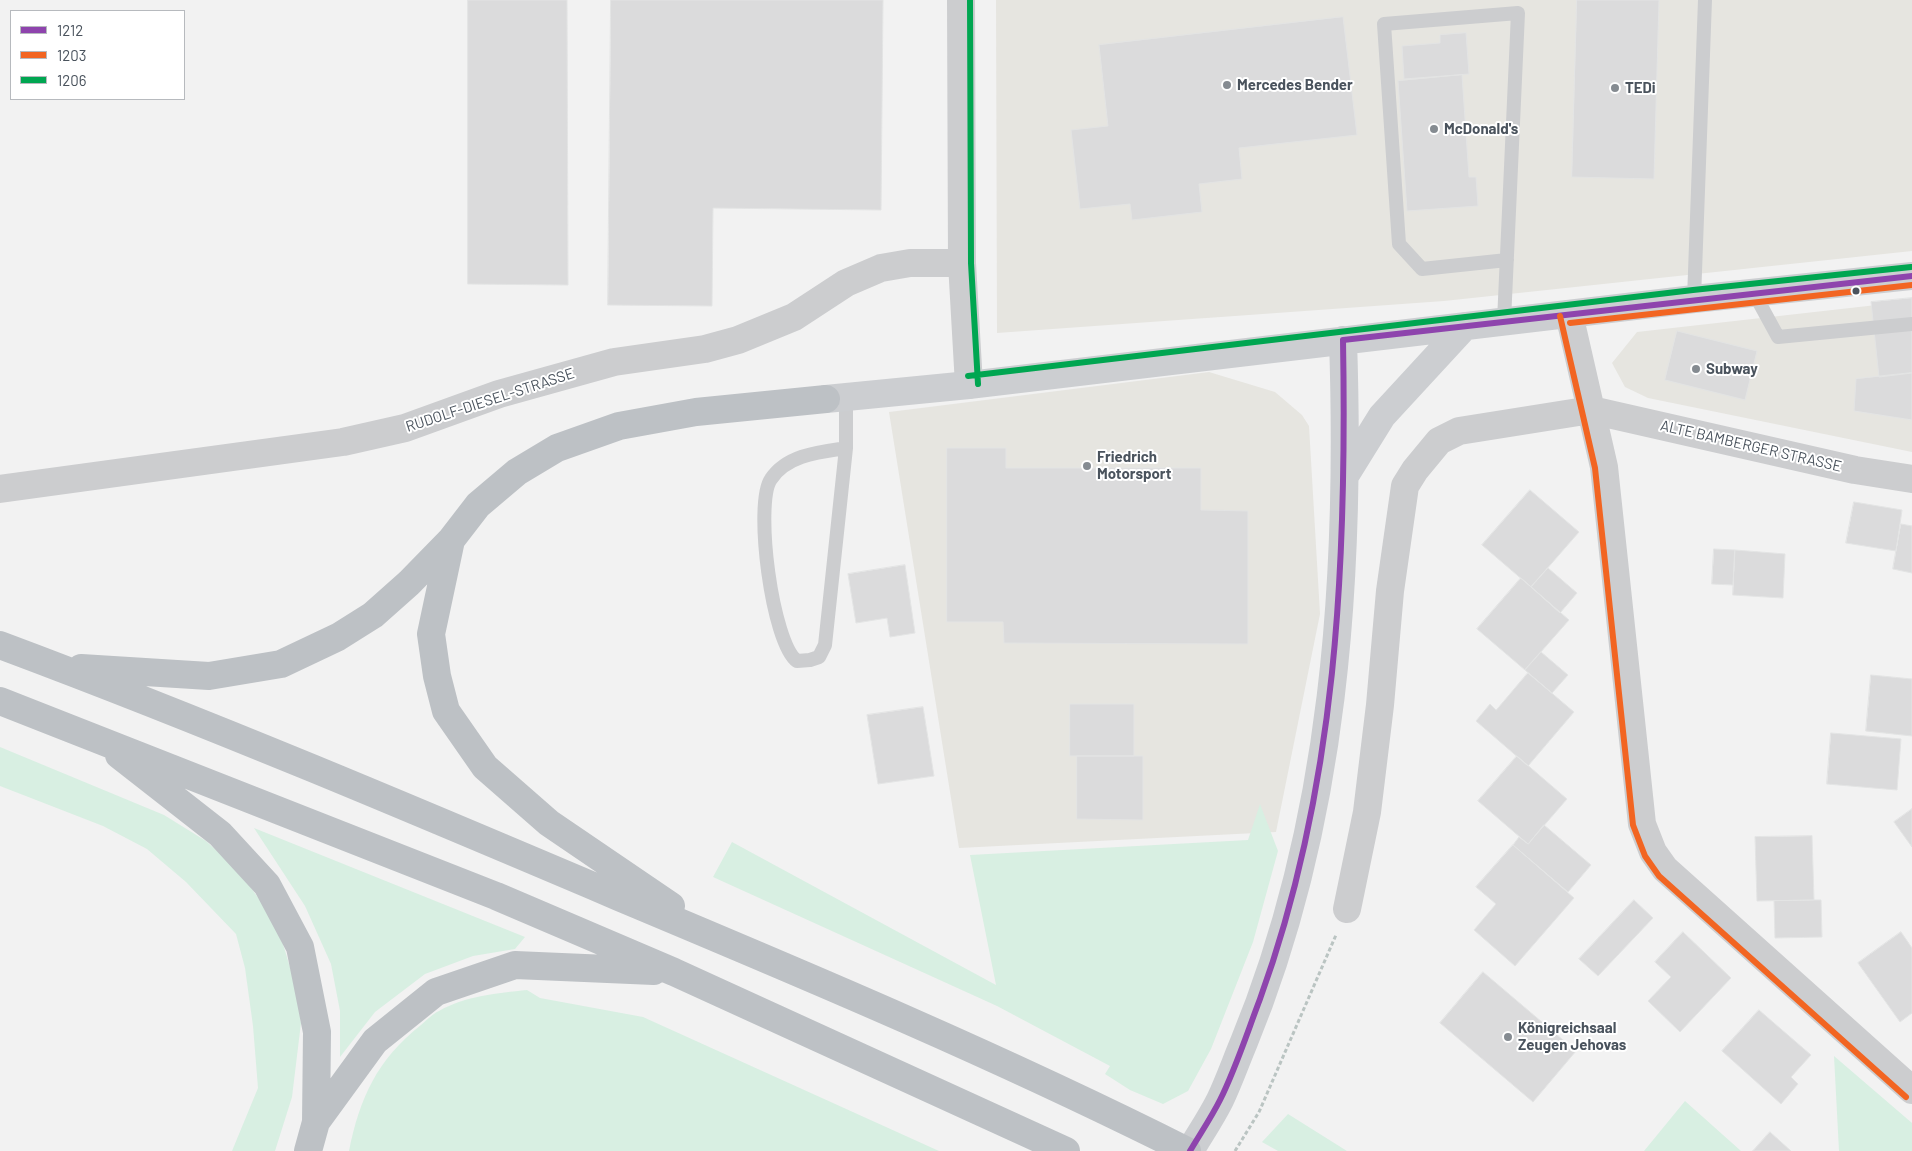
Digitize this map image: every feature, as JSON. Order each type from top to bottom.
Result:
[{"type":"highway","points":[[56,666],[208,676],[281,664],[338,637],[374,614],[409,583],[450,540],[478,505],[517,472],[556,448],[619,426],[696,412],[836,398]]},
{"type":"highway","points":[[450,540],[431,634],[437,676],[446,711],[484,767],[549,823],[722,940]]},
{"type":"highway","points":[[0,645],[343,780],[722,940],[1117,1116],[1189,1151]]},
{"type":"highway","points":[[0,701],[94,736],[496,896],[674,972],[1066,1151]]},
{"type":"highway","points":[[94,736],[220,834],[267,885],[300,947],[317,1032],[316,1122],[308,1151]]},
{"type":"highway","points":[[316,1122],[375,1041],[436,992],[515,965],[674,972]]},
{"type":"main road","points":[[836,398],[969,385],[1694,299],[1912,276]]},
{"type":"main road","points":[[1346,474],[1382,416],[1465,326]]},
{"type":"main road","points":[[1189,1151],[1220,1100],[1264,994],[1290,908],[1312,821],[1336,653],[1346,474],[1342,340]]},
{"type":"street","points":[[961,0],[962,263],[969,385]]},
{"type":"street","name":"RUDOLF-DIESEL-STRASSE","points":[[0,489],[343,442],[396,430],[499,394],[614,362],[704,349],[738,340],[794,317],[846,283],[881,268],[910,263],[962,263]]},
{"type":"street","points":[[1569,314],[1604,467],[1642,824],[1653,852],[1664,869],[1907,1078]]},
{"type":"street","points":[[1347,909],[1366,812],[1380,705],[1390,591],[1405,486],[1419,464],[1439,441],[1459,431],[1591,410]]},
{"type":"street","name":"ALTE BAMBERGER STRASSE","points":[[1591,410],[1855,470],[1912,479]]},
{"type":"lane","points":[[1694,299],[1705,0]]},
{"type":"lane","points":[[1504,321],[1507,260],[1518,13],[1384,24],[1399,244],[1422,269],[1507,260]]},
{"type":"lane","points":[[1754,293],[1778,337],[1912,324]]},
{"type":"lane","points":[[836,398],[846,448],[825,646],[819,657],[797,661],[786,650],[773,601],[766,532],[764,499],[766,486],[772,477],[789,461],[811,454],[846,448]]},
{"type":"path","points":[[1235,1151],[1259,1112],[1347,909]]},
{"type":"shaded area","points":[[996,0],[1912,0],[1912,251],[1444,301],[997,333]]},
{"type":"shaded area","points":[[1912,301],[1912,452],[1648,398],[1625,387],[1612,363],[1637,332]]},
{"type":"shaded area","points":[[1209,372],[1275,392],[1302,415],[1309,426],[1320,614],[1276,832],[959,848],[889,412]]},
{"type":"green space","points":[[0,747],[164,815],[206,841],[239,871],[264,906],[283,944],[296,987],[301,1023],[292,1097],[275,1151],[232,1151],[258,1088],[253,1026],[245,968],[236,934],[186,882],[147,849],[103,826],[0,786]]},
{"type":"green space","points":[[1260,804],[1278,851],[1253,942],[1211,1049],[1188,1091],[1163,1104],[1130,1090],[1105,1074],[1110,1066],[997,1006],[713,877],[732,842],[996,985],[970,855],[1248,840]]},
{"type":"green space","points":[[254,828],[525,937],[515,949],[473,956],[425,974],[375,1012],[340,1057],[340,1011],[331,964],[305,906]]},
{"type":"green space","points":[[527,990],[540,998],[643,1017],[939,1151],[349,1151],[359,1113],[373,1081],[382,1066],[406,1038],[434,1014],[449,1006],[482,996]]},
{"type":"green space","points":[[1834,1056],[1912,1123],[1912,1151],[1839,1151]]},
{"type":"green space","points":[[1685,1101],[1741,1151],[1644,1151]]},
{"type":"green space","points":[[1288,1114],[1347,1151],[1278,1151],[1262,1142]]},
{"type":"building","points":[[468,0],[567,0],[568,285],[468,284]]},
{"type":"building","points":[[611,0],[883,0],[881,210],[713,208],[712,306],[608,305]]},
{"type":"building","name":"TEDi","points":[[1577,0],[1659,0],[1654,179],[1572,177]]},
{"type":"building","name":"Mercedes Bender","points":[[1343,17],[1357,135],[1239,148],[1242,179],[1199,184],[1202,212],[1132,220],[1130,204],[1080,209],[1071,130],[1108,126],[1099,45]]},
{"type":"building","points":[[1466,33],[1469,74],[1404,79],[1402,46],[1440,43],[1440,35]]},
{"type":"building","name":"McDonald's","points":[[1462,75],[1469,177],[1476,177],[1478,206],[1407,211],[1398,81]]},
{"type":"building","points":[[1912,298],[1912,373],[1879,377],[1871,302]]},
{"type":"building","points":[[1677,331],[1757,351],[1745,400],[1665,380]]},
{"type":"building","points":[[1912,373],[1912,420],[1854,411],[1856,379]]},
{"type":"building","points":[[947,448],[1006,448],[1006,468],[1201,468],[1201,510],[1248,511],[1248,644],[1004,643],[1003,622],[947,622]]},
{"type":"building","points":[[1530,490],[1579,532],[1531,587],[1482,545]]},
{"type":"building","points":[[1854,502],[1902,510],[1896,551],[1846,543]]},
{"type":"building","points":[[1901,524],[1912,526],[1912,573],[1893,569]]},
{"type":"building","points":[[1714,549],[1735,550],[1733,585],[1712,584]]},
{"type":"building","points":[[1735,550],[1785,554],[1783,598],[1733,595]]},
{"type":"building","points":[[905,565],[915,633],[890,637],[887,618],[856,623],[848,574]]},
{"type":"building","points":[[1548,568],[1577,593],[1560,613],[1531,587]]},
{"type":"building","points":[[1521,578],[1569,620],[1525,670],[1477,629]]},
{"type":"building","points":[[1541,652],[1568,675],[1552,693],[1525,670]]},
{"type":"building","points":[[1528,673],[1574,712],[1528,766],[1476,721],[1490,704],[1496,710]]},
{"type":"building","points":[[1871,675],[1912,679],[1912,736],[1866,731]]},
{"type":"building","points":[[1070,704],[1134,704],[1134,756],[1070,756]]},
{"type":"building","points":[[923,707],[934,776],[878,784],[867,715]]},
{"type":"building","points":[[1831,733],[1901,739],[1897,790],[1827,784]]},
{"type":"building","points":[[1077,756],[1143,756],[1143,820],[1077,819]]},
{"type":"building","points":[[1517,756],[1567,799],[1528,844],[1478,801]]},
{"type":"building","points":[[1912,809],[1912,847],[1894,822]]},
{"type":"building","points":[[1544,825],[1591,865],[1568,892],[1513,845],[1519,837],[1528,844]]},
{"type":"building","points":[[1812,836],[1814,900],[1757,901],[1755,837]]},
{"type":"building","points":[[1513,845],[1574,898],[1515,966],[1474,930],[1496,904],[1476,887]]},
{"type":"building","points":[[1634,900],[1653,918],[1598,976],[1579,959]]},
{"type":"building","points":[[1821,900],[1822,937],[1775,938],[1774,901]]},
{"type":"building","points":[[1683,932],[1731,978],[1680,1032],[1648,1001],[1671,977],[1655,962]]},
{"type":"building","points":[[1901,932],[1912,948],[1912,1013],[1900,1022],[1858,963]]},
{"type":"building","name":"Königreichsaal Zeugen Jehovas","points":[[1483,972],[1576,1051],[1533,1102],[1440,1023]]},
{"type":"building","points":[[1759,1010],[1811,1055],[1791,1077],[1798,1084],[1781,1104],[1722,1051]]},
{"type":"building","points":[[1770,1132],[1791,1151],[1753,1151]]},
{"type":"transit line","name":"1206","points":[[970,0],[971,263],[978,384]]},
{"type":"transit line","name":"1206","points":[[968,376],[1693,290],[1911,267]]},
{"type":"transit line","name":"1212","points":[[1343,340],[1912,276]]},
{"type":"transit line","name":"1203","points":[[1570,323],[1912,285]]},
{"type":"transit line","name":"1203","points":[[1560,316],[1595,468],[1633,825],[1645,856],[1659,876],[1906,1097]]},
{"type":"transit line","name":"1212","points":[[1190,1151],[1220,1100],[1260,999],[1286,919],[1306,838],[1321,756],[1332,674],[1339,591],[1343,507],[1343,340]]},
{"type":"place","name":"Mercedes Bender","points":[[1227,85]]},
{"type":"place","name":"TEDi","points":[[1615,88]]},
{"type":"place","name":"McDonald's","points":[[1434,129]]},
{"type":"place","name":"Subway","points":[[1696,369]]},
{"type":"place","name":"Friedrich Motorsport","points":[[1087,466]]},
{"type":"place","name":"Königreichsaal Zeugen Jehovas","points":[[1508,1037]]}]
